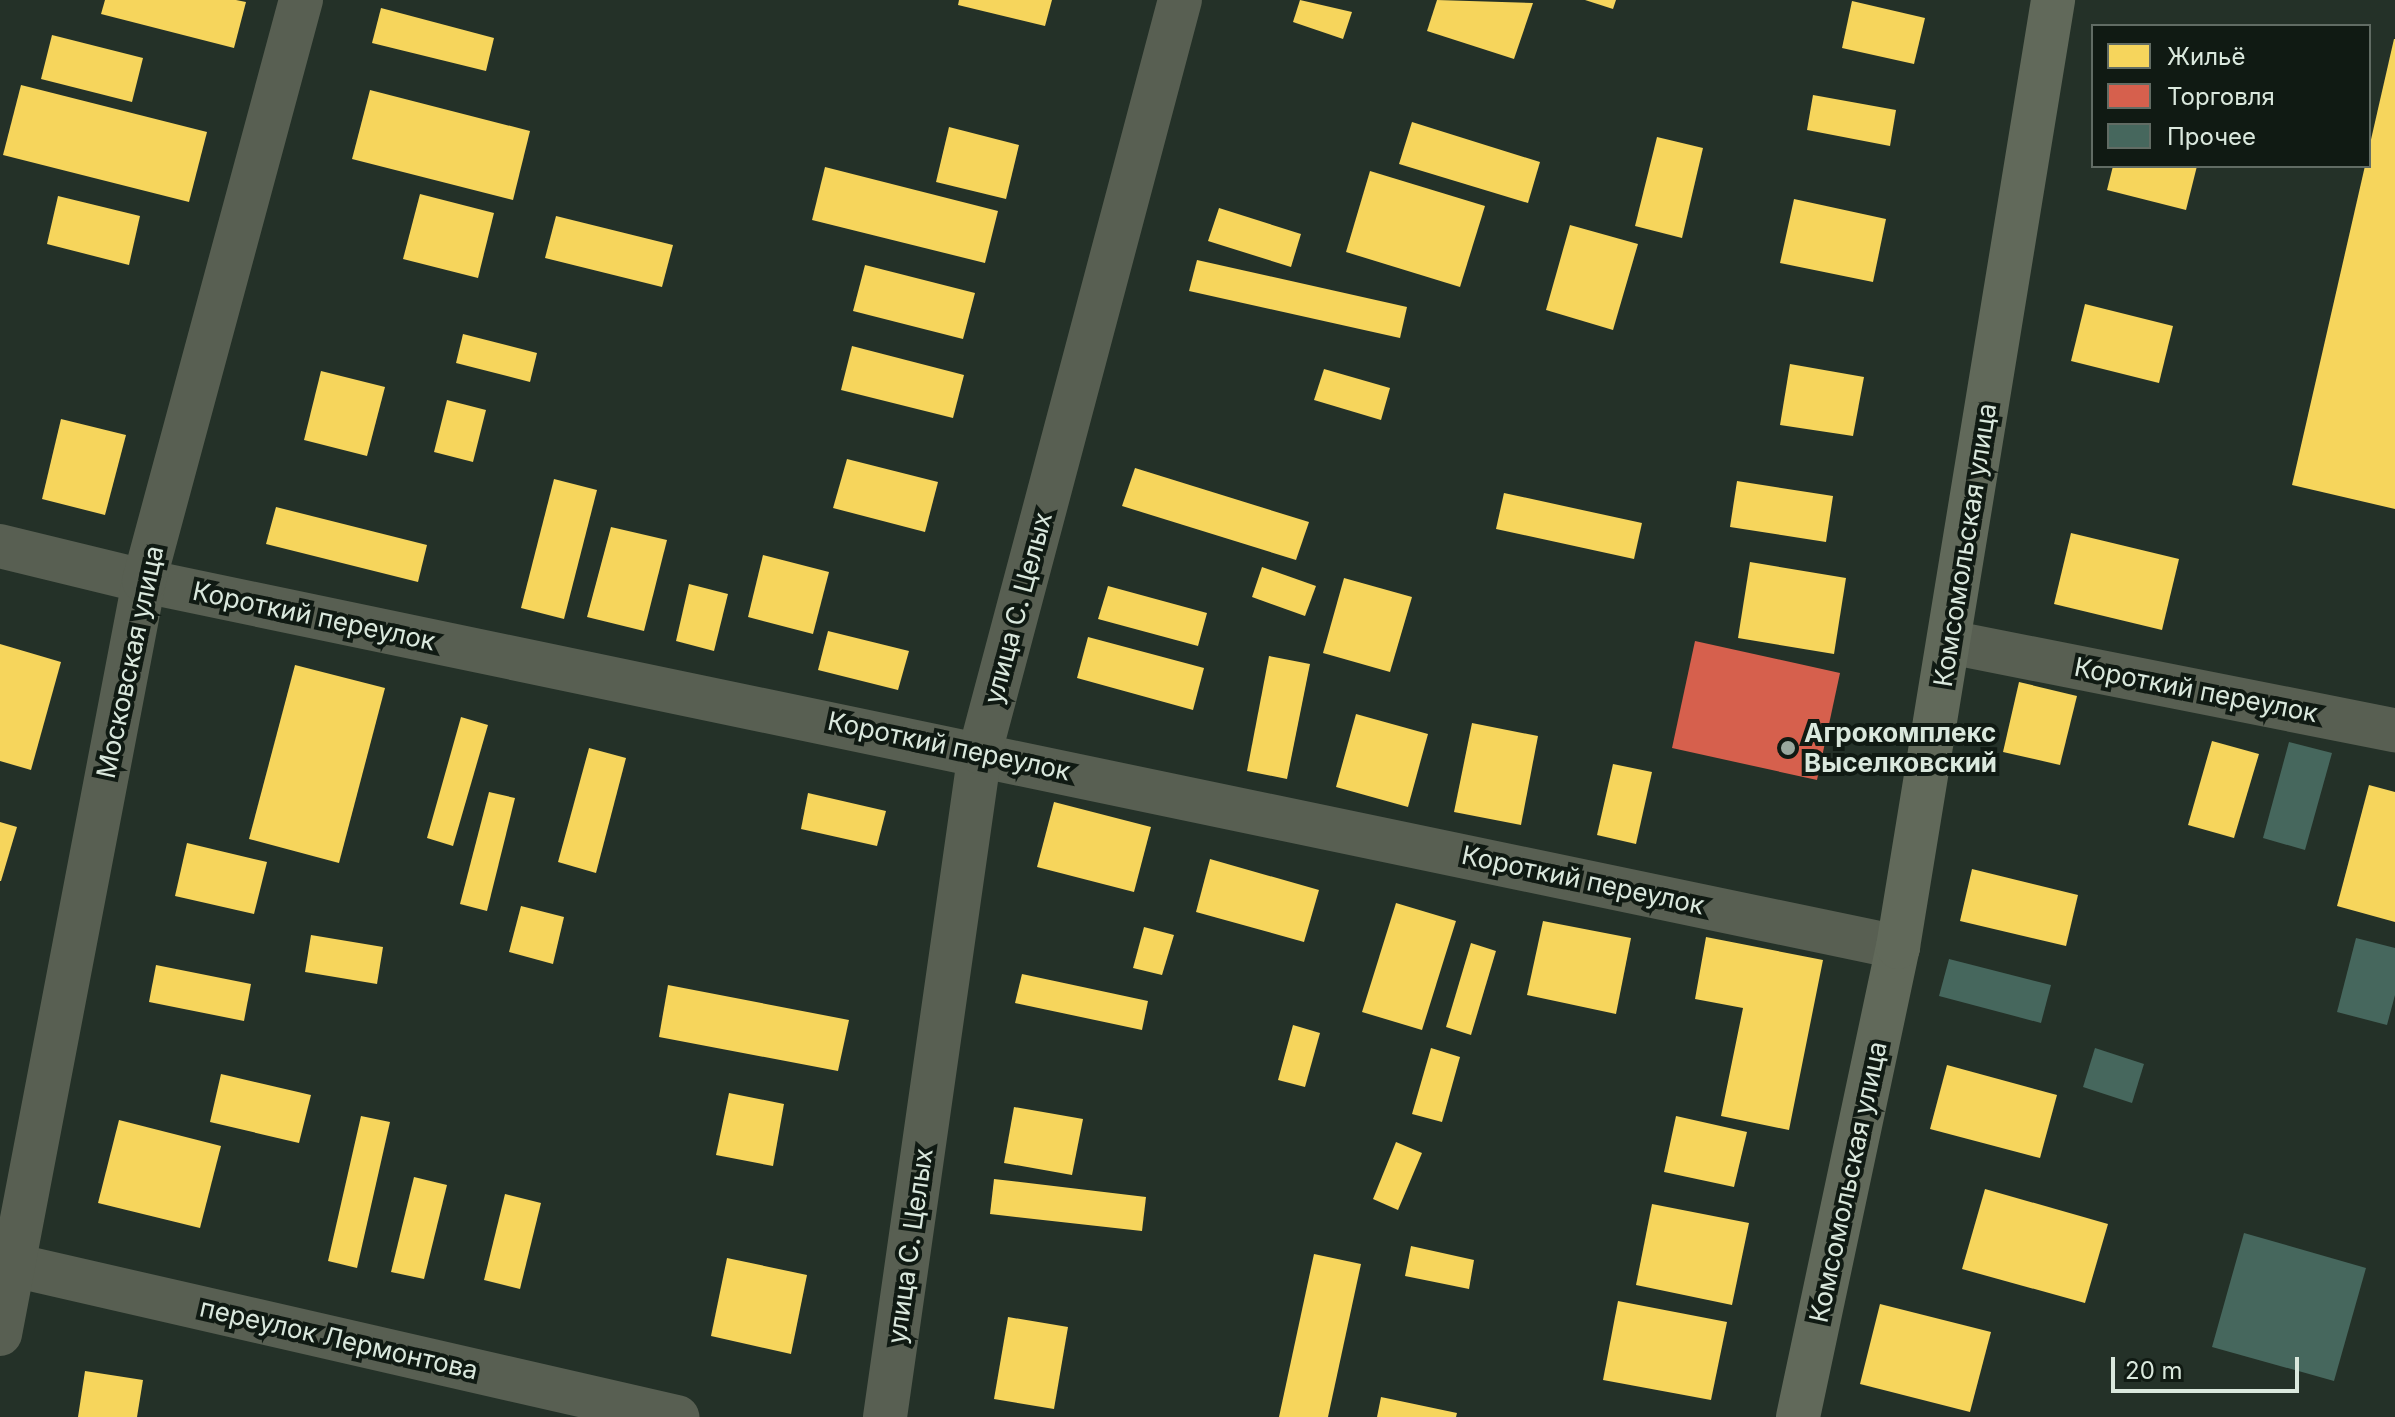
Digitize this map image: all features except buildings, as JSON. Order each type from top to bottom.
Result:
[{"type":"main road","name":"Комсомольская улица","points":[[1798,1417],[1898,947],[2053,0]]},
{"type":"street","name":"Московская улица","points":[[0,1334],[7,1263],[144,581],[301,0]]},
{"type":"street","name":"улица С. Целых","points":[[885,1417],[980,752],[1180,0]]},
{"type":"street","name":"Короткий переулок","points":[[0,546],[144,581],[980,752],[1898,947]]},
{"type":"street","name":"Короткий переулок","points":[[1949,642],[2395,730]]},
{"type":"street","name":"переулок Лермонтова","points":[[7,1263],[677,1417]]},
{"type":"place","name":"Агрокомплекс Выселковский","points":[[1788,748]]}]
